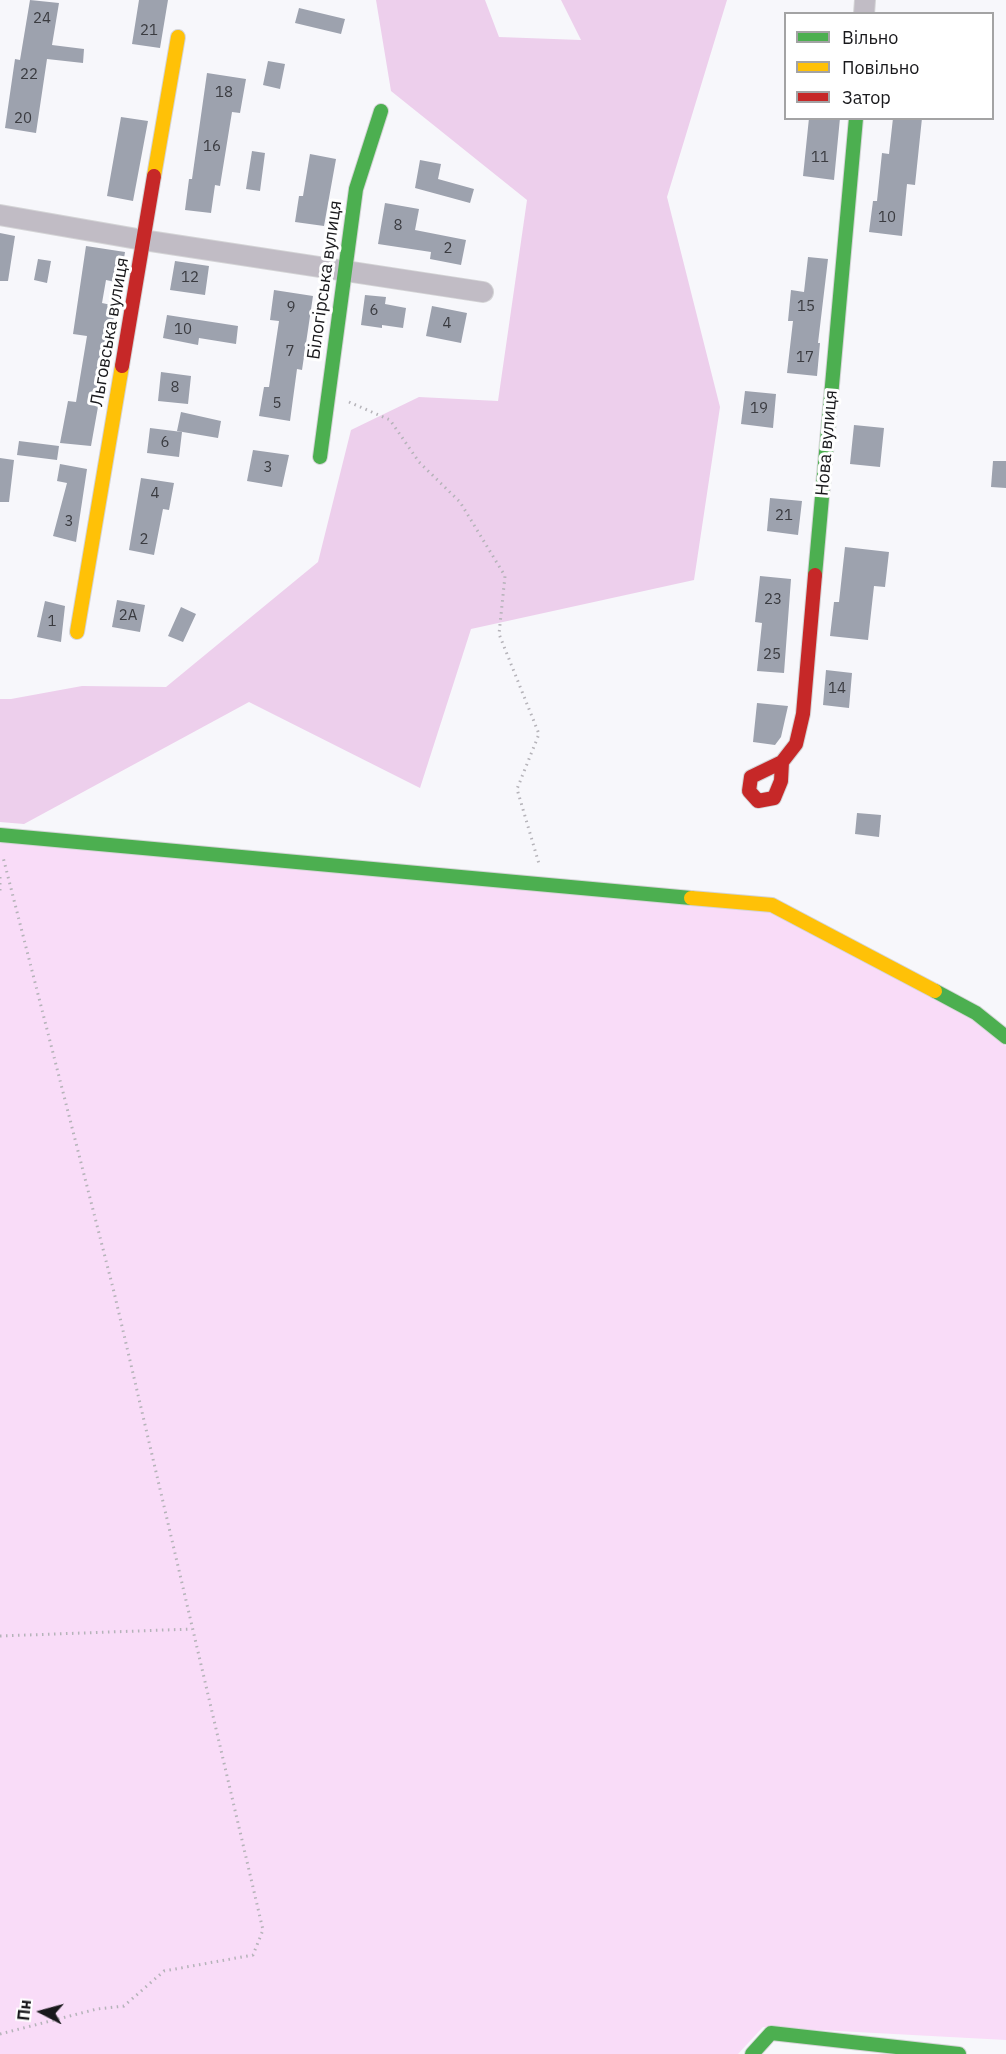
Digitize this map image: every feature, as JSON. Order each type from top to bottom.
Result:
[{"type":"street","name":"Льговська вулиця","points":[[77,633],[178,38]]},
{"type":"street","name":"Білогірська вулиця","points":[[320,457],[356,189],[381,111]]},
{"type":"street","name":"Нова вулиця","points":[[782,762],[796,744],[803,714],[856,120]]},
{"type":"street","points":[[0,215],[144,240],[483,292]]},
{"type":"street","points":[[0,835],[772,905],[976,1013],[1006,1037]]},
{"type":"street","points":[[752,2054],[771,2033],[959,2054]]},
{"type":"path","points":[[328,393],[390,420],[419,462],[460,502],[505,576],[499,634],[539,734],[517,789],[540,865],[538,884]]},
{"type":"path","points":[[0,2034],[97,2009],[124,2006],[164,1971],[254,1955],[263,1930],[114,1292],[3,856]]},
{"type":"path","points":[[0,877],[0,894]]},
{"type":"path","points":[[0,1636],[192,1629]]},
{"type":"shaded area","points":[[376,0],[485,0],[499,37],[581,40],[561,0],[727,0],[667,197],[720,407],[694,580],[471,629],[420,788],[249,702],[24,824],[0,822],[0,699],[82,686],[166,687],[318,562],[351,430],[419,397],[498,401],[527,200],[391,91]]},
{"type":"shaded area","points":[[0,842],[770,912],[972,1018],[1006,1046],[1006,2040],[763,2027],[738,2054],[0,2054]]},
{"type":"building","points":[[30,0],[59,3],[52,45],[84,49],[83,63],[47,59],[36,133],[5,128],[15,59],[20,60]]},
{"type":"building","points":[[139,0],[168,0],[160,48],[132,44]]},
{"type":"building","points":[[299,8],[345,19],[341,34],[295,23]]},
{"type":"building","points":[[268,61],[285,64],[280,89],[263,85]]},
{"type":"building","points":[[207,73],[246,79],[240,113],[232,112],[220,186],[215,185],[211,213],[185,210],[189,179],[192,179]]},
{"type":"building","points":[[121,117],[148,121],[133,201],[107,196]]},
{"type":"building","points":[[809,120],[840,120],[834,180],[803,176]]},
{"type":"building","points":[[893,120],[922,120],[915,185],[907,184],[902,236],[869,232],[873,201],[877,201],[882,153],[889,154]]},
{"type":"building","points":[[252,151],[265,153],[260,191],[246,189]]},
{"type":"building","points":[[310,154],[336,159],[324,226],[295,222],[299,196],[303,196]]},
{"type":"building","points":[[420,160],[441,164],[438,179],[474,189],[470,203],[415,188]]},
{"type":"building","points":[[385,203],[419,209],[415,230],[466,240],[461,265],[430,259],[431,252],[378,244]]},
{"type":"building","points":[[0,233],[15,236],[8,281],[0,281]]},
{"type":"building","points":[[86,246],[125,252],[120,283],[106,280],[102,303],[116,306],[91,446],[60,443],[68,401],[76,402],[87,336],[73,334]]},
{"type":"building","points":[[808,257],[828,259],[818,343],[820,343],[817,376],[787,373],[793,321],[788,321],[791,290],[804,292]]},
{"type":"building","points":[[38,259],[51,261],[47,283],[34,280]]},
{"type":"building","points":[[175,261],[209,266],[205,295],[170,290]]},
{"type":"building","points":[[274,290],[313,296],[302,370],[297,369],[290,421],[259,416],[264,387],[269,387],[279,321],[270,320]]},
{"type":"building","points":[[365,295],[386,297],[385,304],[406,308],[403,328],[361,325]]},
{"type":"building","points":[[432,306],[467,313],[461,343],[426,336]]},
{"type":"building","points":[[167,315],[238,326],[236,344],[199,338],[198,345],[163,338]]},
{"type":"building","points":[[161,372],[191,376],[188,404],[158,401]]},
{"type":"building","points":[[745,391],[776,394],[773,428],[741,424]]},
{"type":"building","points":[[181,412],[221,421],[218,438],[177,431]]},
{"type":"building","points":[[854,425],[884,428],[880,467],[850,464]]},
{"type":"building","points":[[150,428],[182,432],[179,457],[147,453]]},
{"type":"building","points":[[19,441],[59,446],[57,460],[17,455]]},
{"type":"building","points":[[253,450],[289,455],[282,487],[247,481]]},
{"type":"building","points":[[0,458],[14,460],[9,502],[0,502]]},
{"type":"building","points":[[993,461],[1006,461],[1006,488],[991,487]]},
{"type":"building","points":[[60,464],[87,469],[76,542],[53,536],[67,483],[57,481]]},
{"type":"building","points":[[141,478],[174,483],[169,510],[163,509],[154,555],[129,550]]},
{"type":"building","points":[[770,498],[802,501],[798,535],[767,531]]},
{"type":"building","points":[[845,547],[889,552],[885,587],[874,586],[868,640],[830,636],[834,602],[839,602]]},
{"type":"building","points":[[760,576],[791,579],[784,673],[757,671],[762,623],[755,622]]},
{"type":"building","points":[[117,600],[145,605],[140,632],[112,627]]},
{"type":"building","points":[[45,601],[65,606],[61,642],[37,637]]},
{"type":"building","points":[[181,607],[196,614],[183,642],[168,636]]},
{"type":"building","points":[[826,670],[852,673],[849,708],[823,705]]},
{"type":"building","points":[[757,703],[788,706],[781,737],[775,745],[753,742]]},
{"type":"building","points":[[857,813],[881,815],[879,837],[855,834]]},
{"type":"traffic: fast","points":[[320,457],[356,189],[381,111]]},
{"type":"traffic: fast","points":[[815,575],[856,120]]},
{"type":"traffic: fast","points":[[0,835],[691,898]]},
{"type":"traffic: fast","points":[[935,991],[976,1013],[1006,1037]]},
{"type":"traffic: fast","points":[[752,2054],[771,2033],[959,2054]]},
{"type":"traffic: slow","points":[[154,176],[178,37]]},
{"type":"traffic: slow","points":[[77,632],[122,366]]},
{"type":"traffic: slow","points":[[691,898],[772,905],[935,991]]},
{"type":"traffic: jam","points":[[122,366],[154,176]]},
{"type":"traffic: jam","points":[[782,762],[781,781],[774,798],[758,801],[749,791],[751,777],[782,762],[796,744],[803,714],[815,575]]}]
